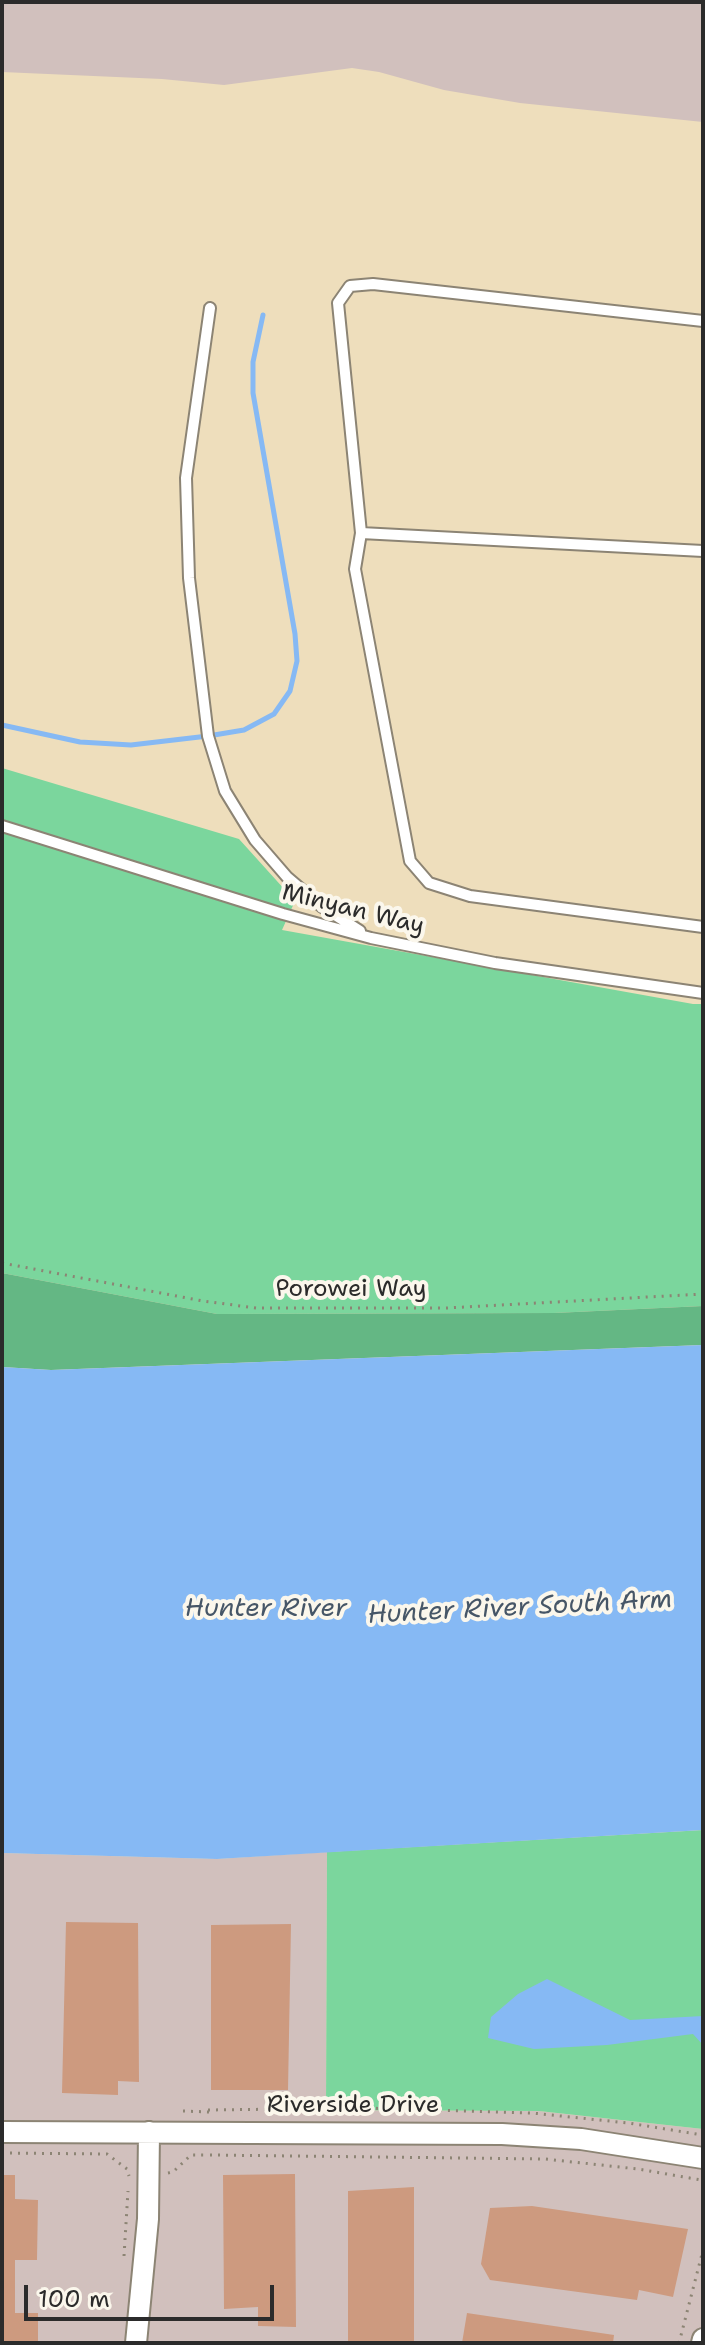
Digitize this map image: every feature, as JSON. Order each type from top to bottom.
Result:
[{"type":"street","name":"Riverside Drive","points":[[2,2132],[502,2134],[581,2139],[703,2158]]},
{"type":"street","points":[[136,2343],[148,2219],[149,2132]]},
{"type":"lane","points":[[703,321],[373,284],[350,286],[338,303],[361,533],[355,569],[410,861],[429,883],[470,896],[703,927]]},
{"type":"lane","points":[[210,308],[186,478],[189,578],[208,736],[225,791],[255,840],[287,877],[321,906],[371,938]]},
{"type":"lane","points":[[361,533],[703,551]]},
{"type":"lane","name":"Minyan Way","points":[[2,826],[283,914],[371,938],[495,963],[703,993]]},
{"type":"path","name":"Porowei Way","points":[[2,1263],[256,1308],[446,1308],[703,1294]]},
{"type":"path","points":[[183,2111],[208,2110],[209,2115]]},
{"type":"path","points":[[168,2173],[191,2155],[210,2152],[530,2158],[638,2169],[701,2180],[703,2183]]},
{"type":"path","points":[[2,2153],[107,2154],[127,2169],[129,2176]]},
{"type":"path","points":[[125,2255],[128,2192]]},
{"type":"path","points":[[679,2343],[703,2250]]},
{"type":"shaded area","points":[[2,2],[703,2],[703,122],[520,103],[444,90],[352,68],[224,85],[2,72]]},
{"type":"shaded area","points":[[327,1852],[326,2110],[539,2111],[703,2129],[703,2343],[2,2343],[2,1853],[217,1859]]},
{"type":"green space","points":[[2,768],[239,839],[295,901],[282,930],[703,1004],[703,1306],[554,1313],[217,1314],[2,1273]]},
{"type":"green space","points":[[2,1273],[217,1314],[554,1313],[703,1306],[703,1345],[51,1370],[2,1367]]},
{"type":"green space","points":[[703,1830],[703,2129],[539,2111],[326,2110],[327,1852]]},
{"type":"water","name":"Hunter River","points":[[703,1345],[703,1830],[217,1859],[2,1853],[2,1367],[51,1370]]},
{"type":"water","points":[[547,1979],[630,2020],[703,2016],[703,2045],[693,2034],[607,2045],[534,2049],[488,2038],[491,2017],[518,1994]]},
{"type":"building","points":[[66,1922],[138,1923],[139,2082],[118,2081],[118,2095],[62,2093]]},
{"type":"building","points":[[291,1924],[288,2090],[211,2090],[211,1925]]},
{"type":"building","points":[[295,2174],[296,2327],[258,2326],[258,2307],[224,2309],[223,2175]]},
{"type":"building","points":[[2,2175],[15,2175],[15,2199],[38,2200],[37,2260],[15,2260],[15,2313],[38,2313],[38,2343],[2,2343]]},
{"type":"building","points":[[414,2187],[414,2343],[348,2343],[348,2191]]},
{"type":"building","points":[[532,2206],[688,2229],[673,2297],[639,2290],[637,2300],[490,2280],[481,2264],[490,2208]]},
{"type":"building","points":[[467,2313],[614,2335],[613,2343],[462,2343]]},
{"type":"waterway","points":[[2,725],[80,742],[131,745],[208,736],[244,730],[274,714],[290,691],[297,661],[295,634],[253,393],[253,362],[263,315]]},
{"type":"water label","name":"Hunter River South Arm","points":[[520,1608]]}]
